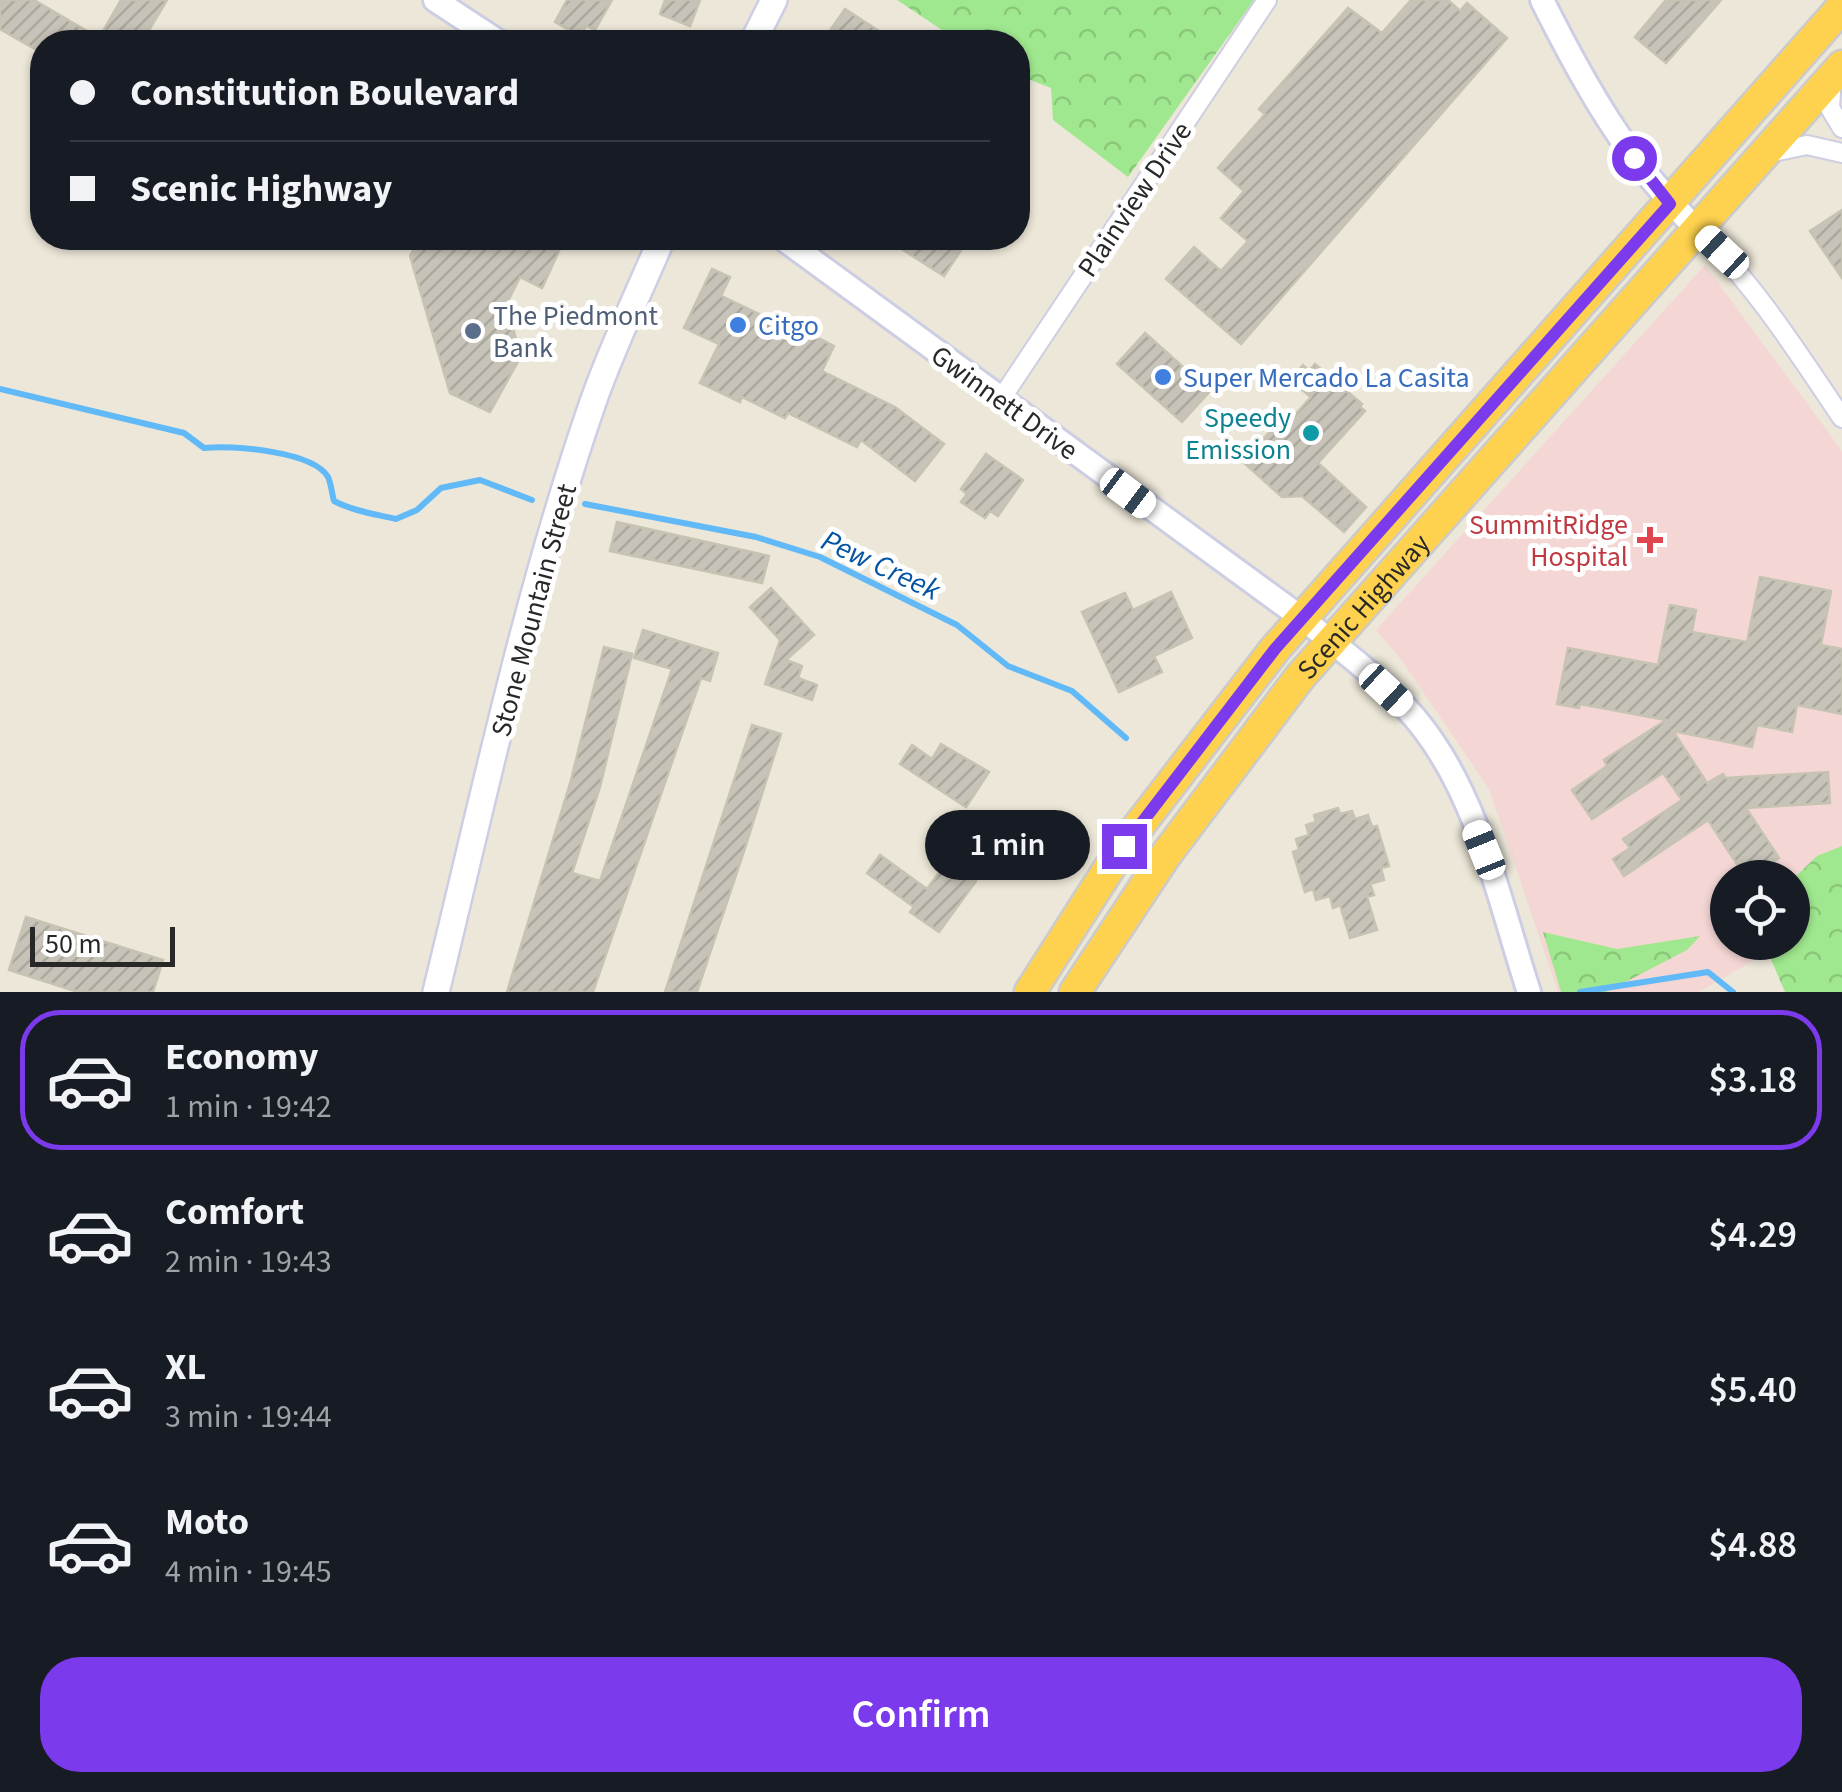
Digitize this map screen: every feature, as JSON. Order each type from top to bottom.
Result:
[{"type":"highway","name":"Scenic Highway","points":[[1030,992],[1156,802],[1207,734],[1303,619],[1842,7]]},
{"type":"highway","name":"Scenic Highway","points":[[1078,990],[1124,916],[1223,776],[1331,642],[1837,72]]},
{"type":"main road","points":[[759,30],[774,0]]},
{"type":"main road","name":"Stone Mountain Street","points":[[436,992],[570,470],[596,392],[657,250]]},
{"type":"street","points":[[435,0],[481,30]]},
{"type":"street","name":"Plainview Drive","points":[[1000,399],[1267,0]]},
{"type":"street","points":[[1542,0],[1612,128],[1670,204],[1722,252],[1842,418]]},
{"type":"street","points":[[1837,72],[1830,108],[1842,128]]},
{"type":"street","points":[[1764,155],[1807,146],[1842,153]]},
{"type":"street","name":"Gwinnett Drive","points":[[798,250],[1303,619],[1403,705],[1452,772],[1484,850],[1529,992]]},
{"type":"shaded area","name":"SummitRidge Hospital","points":[[1705,265],[1842,451],[1842,902],[1810,925],[1810,860],[1710,860],[1710,960],[1754,960],[1699,992],[1558,992],[1489,789],[1400,658],[1376,630]]},
{"type":"green space","points":[[897,0],[1254,0],[1128,177],[1053,120],[1051,88],[1030,80],[1030,30],[942,30]]},
{"type":"green space","points":[[1842,846],[1842,992],[1785,992],[1771,960],[1810,960],[1810,863]]},
{"type":"green space","points":[[1543,932],[1617,949],[1700,936],[1687,950],[1606,992],[1561,992]]},
{"type":"building","points":[[0,0],[34,0],[85,30],[30,30],[30,46],[0,29]]},
{"type":"building","points":[[121,0],[167,0],[149,30],[104,30]]},
{"type":"building","points":[[567,0],[612,0],[595,30],[586,26],[584,30],[569,30],[555,22]]},
{"type":"building","points":[[665,0],[700,0],[690,26],[660,14]]},
{"type":"building","points":[[1411,0],[1448,0],[1460,11],[1467,3],[1507,38],[1241,344],[1166,279],[1194,247],[1221,271],[1248,241],[1221,218],[1244,191],[1218,168],[1265,114],[1259,109],[1348,8],[1382,33]]},
{"type":"building","points":[[1666,0],[1721,0],[1666,63],[1635,37]]},
{"type":"building","points":[[845,9],[877,30],[830,30]]},
{"type":"building","points":[[1842,210],[1842,278],[1810,231]]},
{"type":"building","name":"The Piedmont Bank","points":[[413,250],[559,250],[542,288],[520,277],[506,305],[521,356],[490,412],[450,393],[410,256]]},
{"type":"building","points":[[903,250],[961,250],[944,276]]},
{"type":"building","points":[[712,269],[730,277],[721,296],[834,346],[822,371],[895,407],[944,444],[915,481],[861,440],[857,447],[788,413],[785,418],[742,397],[740,402],[700,383],[719,344],[684,328]]},
{"type":"building","name":"Super Mercado La Casita","points":[[1145,333],[1210,391],[1182,422],[1117,364]]},
{"type":"building","points":[[1315,364],[1362,404],[1360,407],[1365,411],[1318,463],[1366,507],[1344,532],[1302,496],[1282,497],[1243,462],[1276,425],[1281,430],[1311,397],[1290,380],[1303,365],[1309,371]]},
{"type":"building","points":[[986,454],[1023,480],[998,516],[990,511],[985,518],[961,502],[967,494],[961,489]]},
{"type":"building","points":[[617,522],[769,556],[762,583],[610,551]]},
{"type":"building","points":[[1760,577],[1831,591],[1821,645],[1842,649],[1842,714],[1797,705],[1792,732],[1757,725],[1752,747],[1673,731],[1707,783],[1723,774],[1725,778],[1828,772],[1830,803],[1746,808],[1779,858],[1776,860],[1734,860],[1708,820],[1624,876],[1613,859],[1630,848],[1623,839],[1682,800],[1663,773],[1592,819],[1572,790],[1607,766],[1604,760],[1666,720],[1580,704],[1579,708],[1557,704],[1568,648],[1658,665],[1670,605],[1696,610],[1692,632],[1747,642]]},
{"type":"building","points":[[771,588],[814,635],[786,660],[802,666],[798,678],[817,685],[812,700],[765,684],[780,640],[750,607]]},
{"type":"building","points":[[1171,592],[1192,638],[1154,656],[1162,672],[1119,692],[1082,612],[1125,593],[1133,610]]},
{"type":"building","points":[[643,630],[718,653],[710,681],[701,678],[593,992],[507,992],[571,780],[604,647],[632,654],[600,787],[572,873],[600,881],[672,669],[634,658]]},
{"type":"building","points":[[752,725],[781,734],[745,848],[697,992],[665,992]]},
{"type":"building","points":[[941,744],[989,772],[966,807],[900,764],[912,745],[932,759]]},
{"type":"building","points":[[1338,808],[1340,814],[1352,811],[1355,819],[1368,815],[1372,827],[1377,826],[1389,866],[1381,868],[1384,880],[1370,884],[1374,895],[1367,897],[1377,930],[1350,938],[1340,905],[1333,908],[1330,896],[1316,900],[1313,889],[1305,892],[1293,852],[1299,850],[1296,839],[1309,835],[1306,825],[1316,822],[1314,815]]},
{"type":"building","points":[[880,855],[927,889],[948,860],[976,881],[939,932],[910,912],[914,907],[867,873]]},
{"type":"building","points":[[26,917],[163,960],[153,992],[78,992],[9,970]]},
{"type":"waterway","name":"Pew Creek","points":[[0,389],[184,433],[204,448],[251,449],[306,461],[328,477],[334,501],[396,519],[417,510],[441,488],[480,480],[532,500]]},
{"type":"waterway","name":"Pew Creek","points":[[585,504],[756,537],[820,557],[957,625],[1008,666],[1072,691],[1126,738]]},
{"type":"waterway","name":"Pew Creek","points":[[1580,992],[1708,972],[1733,992]]},
{"type":"place","name":"Citgo","points":[[738,325]]},
{"type":"place","name":"The Piedmont Bank","points":[[473,331]]},
{"type":"place","name":"Super Mercado La Casita","points":[[1163,377]]},
{"type":"place","name":"Speedy Emission","points":[[1311,433]]},
{"type":"place","name":"SummitRidge Hospital","points":[[1650,540]]},
{"type":"route","points":[[1124,846],[1275,649],[1670,204],[1634,158]]}]
